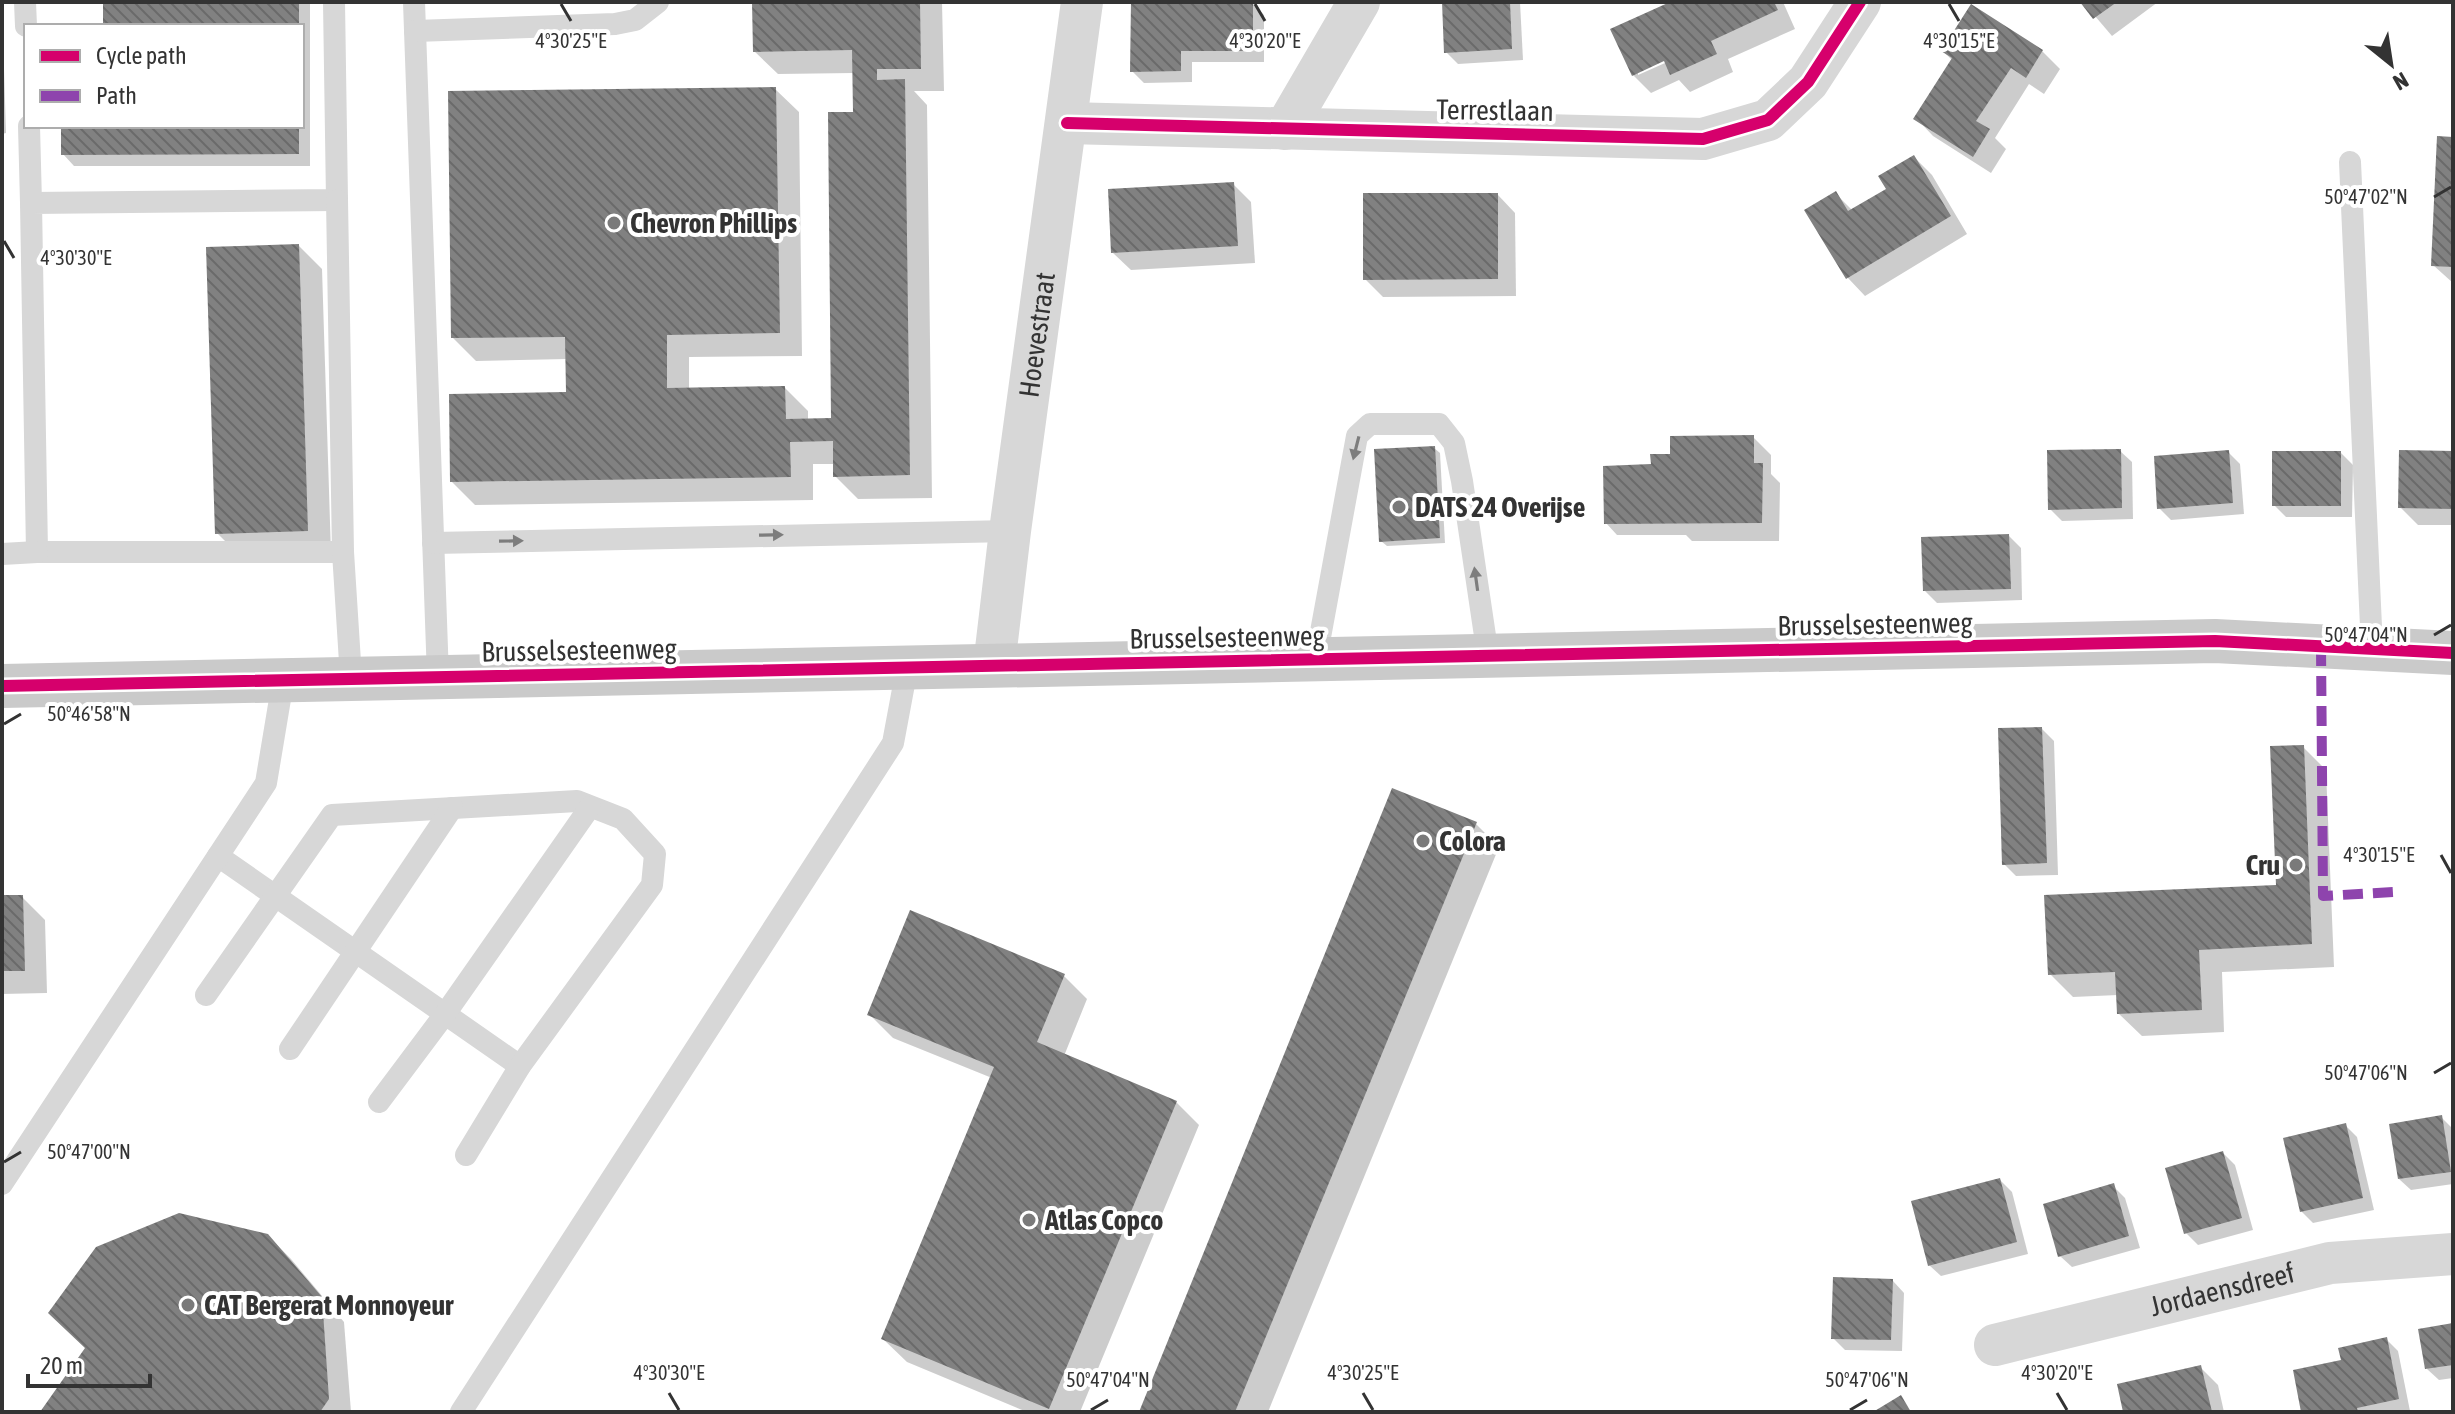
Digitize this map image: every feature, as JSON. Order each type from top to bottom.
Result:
[{"type":"main road","name":"Brusselsesteenweg","points":[[2,686],[2215,641],[2453,653]]},
{"type":"street","name":"Hoevestraat","points":[[994,666],[1082,2]]},
{"type":"street","points":[[1285,129],[1359,2]]},
{"type":"street","name":"Terrestlaan","points":[[1067,123],[1703,139],[1768,120],[1808,82],[1860,2]]},
{"type":"street","name":"Jordaensdreef","points":[[1995,1345],[2330,1263],[2453,1254]]},
{"type":"lane","points":[[25,2],[26,24]]},
{"type":"lane","points":[[334,2],[343,552],[351,678]]},
{"type":"lane","points":[[414,2],[438,677]]},
{"type":"lane","points":[[415,31],[615,24],[635,20],[658,2]]},
{"type":"lane","points":[[29,128],[37,552]]},
{"type":"lane","points":[[2350,162],[2372,649]]},
{"type":"lane","points":[[31,203],[337,200]]},
{"type":"lane","points":[[1316,659],[1357,436],[1370,424],[1439,424],[1454,443],[1488,656]]},
{"type":"lane","points":[[433,543],[1010,531]]},
{"type":"lane","points":[[2,554],[343,552]]},
{"type":"lane","points":[[461,1412],[893,743],[907,668]]},
{"type":"lane","points":[[2,1184],[266,783],[283,681]]},
{"type":"lane","points":[[206,995],[332,815],[577,801],[623,819],[655,854],[652,885],[520,1066],[466,1155]]},
{"type":"lane","points":[[379,1102],[445,1014],[590,807]]},
{"type":"lane","points":[[290,1049],[452,808]]},
{"type":"lane","points":[[218,856],[520,1066]]},
{"type":"building","points":[[103,2],[299,2],[299,24],[103,24]]},
{"type":"building","name":"Chevron Phillips","points":[[752,2],[920,2],[921,69],[877,69],[877,80],[905,79],[910,475],[833,477],[833,441],[790,442],[791,477],[450,482],[449,394],[566,392],[565,337],[451,338],[448,91],[776,87],[780,333],[667,335],[667,388],[785,386],[786,419],[831,418],[828,112],[853,112],[852,50],[753,52]]},
{"type":"building","points":[[1131,2],[1253,2],[1253,51],[1181,51],[1181,71],[1130,72]]},
{"type":"building","points":[[1442,2],[1510,2],[1512,49],[1444,53]]},
{"type":"building","points":[[1670,2],[1774,2],[1778,10],[1711,41],[1717,54],[1670,75],[1664,61],[1632,76],[1610,29]]},
{"type":"building","points":[[2080,2],[2117,2],[2093,19]]},
{"type":"building","points":[[1971,4],[2043,50],[2026,78],[2011,68],[1976,121],[1990,129],[1973,157],[1913,119],[1952,58],[1941,51]]},
{"type":"building","points":[[61,128],[299,128],[299,154],[61,155]]},
{"type":"building","points":[[2437,136],[2453,137],[2453,267],[2431,266]]},
{"type":"building","points":[[1914,155],[1951,216],[1846,279],[1804,210],[1836,191],[1848,211],[1886,189],[1878,176]]},
{"type":"building","points":[[1234,182],[1238,246],[1111,253],[1108,189]]},
{"type":"building","points":[[1363,193],[1498,193],[1498,279],[1363,280]]},
{"type":"building","points":[[299,244],[308,531],[215,534],[206,247]]},
{"type":"building","points":[[1754,435],[1754,463],[1763,463],[1762,523],[1604,524],[1603,466],[1651,464],[1650,454],[1670,454],[1670,436]]},
{"type":"building","points":[[1435,446],[1440,538],[1379,542],[1374,449]]},
{"type":"building","points":[[2121,449],[2122,508],[2048,510],[2047,450]]},
{"type":"building","points":[[2229,450],[2233,503],[2157,509],[2154,456]]},
{"type":"building","points":[[2399,450],[2453,451],[2453,509],[2398,508]]},
{"type":"building","points":[[2272,451],[2341,451],[2341,506],[2272,506]]},
{"type":"building","points":[[2009,534],[2011,589],[1923,591],[1921,537]]},
{"type":"building","points":[[2042,727],[2047,863],[2002,865],[1998,728]]},
{"type":"building","points":[[2304,745],[2312,944],[2199,950],[2202,1010],[2117,1014],[2115,972],[2048,975],[2044,895],[2276,885],[2270,746]]},
{"type":"building","points":[[1392,788],[1477,822],[1235,1412],[1139,1412]]},
{"type":"building","points":[[2,895],[23,895],[25,971],[2,971]]},
{"type":"building","name":"Atlas Copco","points":[[910,910],[1065,974],[1037,1042],[1177,1101],[1049,1409],[881,1339],[994,1067],[867,1015]]},
{"type":"building","points":[[2442,1115],[2451,1172],[2398,1179],[2389,1124]]},
{"type":"building","points":[[2346,1123],[2363,1198],[2300,1212],[2283,1138]]},
{"type":"building","points":[[2223,1151],[2242,1218],[2184,1234],[2165,1168]]},
{"type":"building","points":[[2000,1178],[2017,1242],[1928,1266],[1911,1201]]},
{"type":"building","points":[[2114,1183],[2129,1236],[2058,1257],[2043,1204]]},
{"type":"building","name":"CAT Bergerat Monnoyeur","points":[[179,1213],[268,1234],[322,1297],[329,1399],[320,1412],[40,1412],[85,1348],[48,1313],[96,1247]]},
{"type":"building","points":[[1833,1277],[1893,1279],[1891,1340],[1831,1339]]},
{"type":"building","points":[[2453,1323],[2453,1365],[2425,1369],[2418,1329]]},
{"type":"building","points":[[2387,1337],[2399,1399],[2357,1408],[2358,1412],[2301,1412],[2293,1370],[2341,1360],[2338,1348]]},
{"type":"building","points":[[2201,1365],[2212,1412],[2123,1412],[2117,1384]]},
{"type":"building","points":[[1901,1395],[1911,1412],[1873,1412]]},
{"type":"marked path","points":[[2321,646],[2323,896],[2394,892]]},
{"type":"cycle path","points":[[1067,123],[1703,139],[1768,120],[1808,82],[1860,2]]},
{"type":"cycle path","points":[[2,686],[2215,641],[2453,653]]},
{"type":"place","name":"Chevron Phillips","points":[[614,223]]},
{"type":"place","name":"DATS 24 Overijse","points":[[1399,507]]},
{"type":"place","name":"Colora","points":[[1423,841]]},
{"type":"place","name":"Cru","points":[[2296,865]]},
{"type":"place","name":"Atlas Copco","points":[[1029,1220]]},
{"type":"place","name":"CAT Bergerat Monnoyeur","points":[[188,1305]]}]
